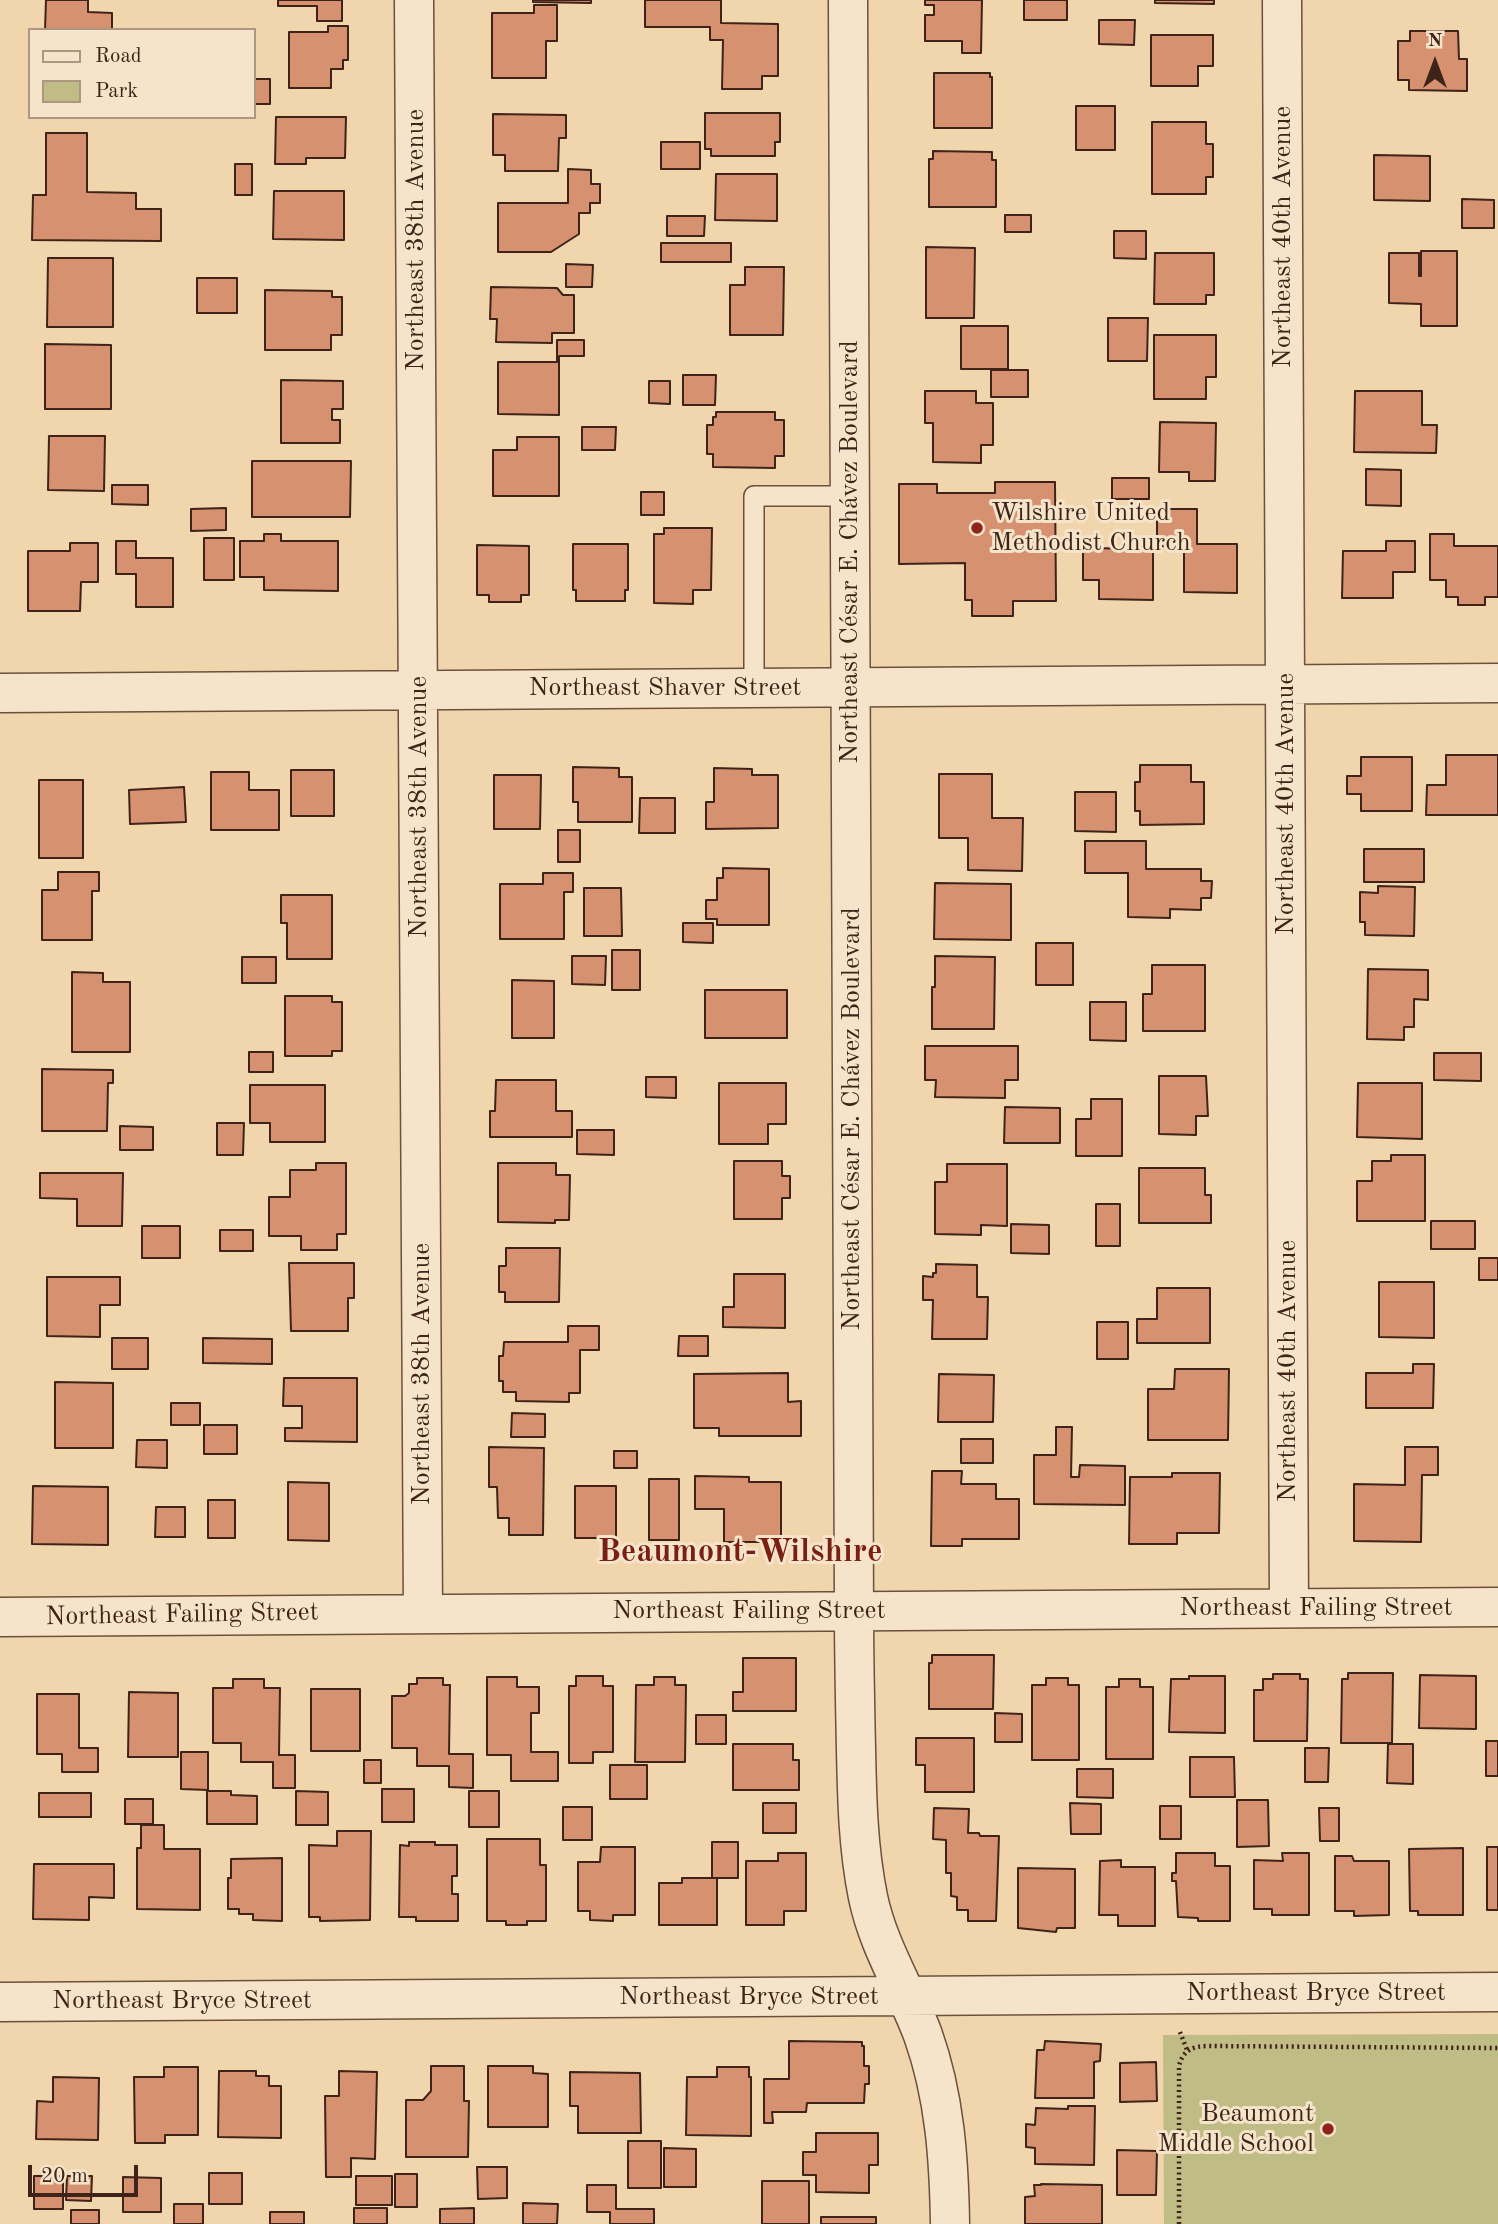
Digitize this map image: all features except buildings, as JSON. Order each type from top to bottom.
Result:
[{"type":"street","name":"Northeast 38th Avenue","points":[[414,0],[422,1613]]},
{"type":"street","name":"Northeast César E. Chávez Boulevard","points":[[848,0],[854,1611],[860,1850],[869,1900],[887,1954],[923,2035],[939,2091],[946,2126],[950,2224]]},
{"type":"street","name":"Northeast 40th Avenue","points":[[1282,0],[1289,1608]]},
{"type":"street","name":"Northeast Shaver Street","points":[[0,693],[1498,683]]},
{"type":"street","name":"Northeast Failing Street","points":[[0,1617],[1498,1607]]},
{"type":"street","name":"Northeast Bryce Street","points":[[0,2002],[1498,1992]]},
{"type":"lane","points":[[754,687],[754,496],[849,496]]},
{"type":"path","points":[[1180,2224],[1179,2066],[1192,2047],[1498,2048]]},
{"type":"green space","name":"Beaumont Middle School","points":[[1498,2034],[1498,2224],[1164,2224],[1163,2035]]},
{"type":"place","name":"Wilshire United Methodist Church","points":[[977,528]]},
{"type":"place","name":"Beaumont Middle School","points":[[1328,2129]]},
{"type":"district","name":"Beaumont-Wilshire","points":[[740,1552]]}]
